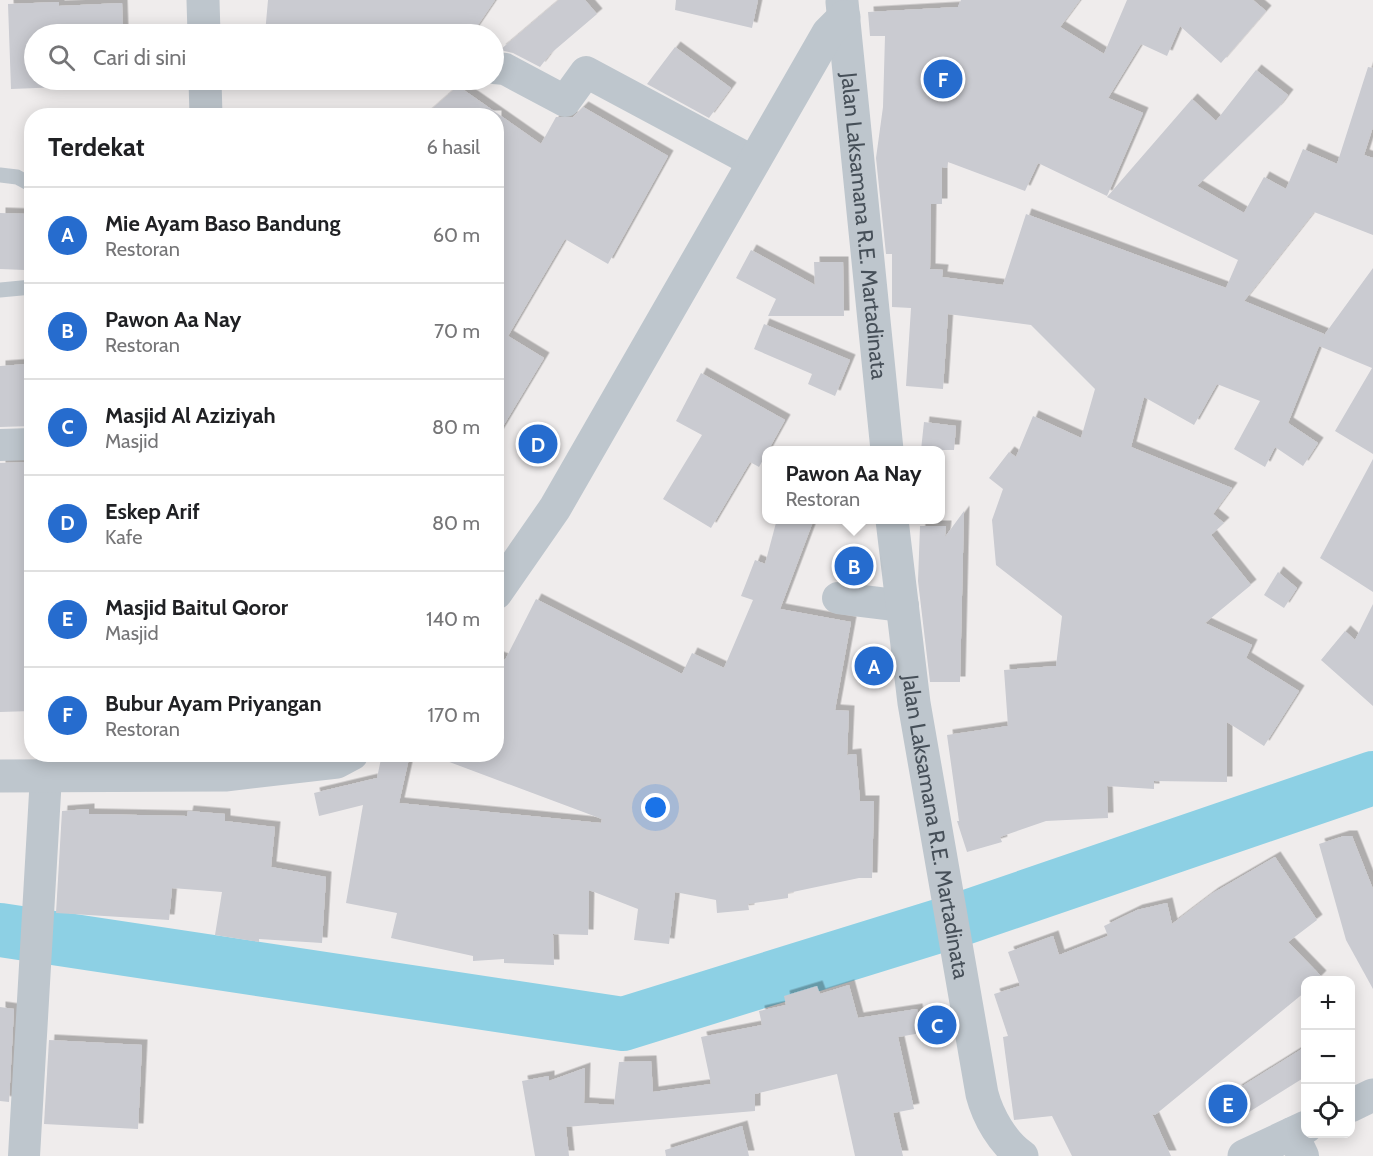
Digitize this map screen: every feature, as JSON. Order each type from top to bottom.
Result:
[{"type":"street","points":[[203,0],[204,24]]},
{"type":"street","points":[[504,581],[555,508],[843,8]]},
{"type":"street","name":"Jalan Laksamana R.E. Martadinata","points":[[843,8],[887,446]]},
{"type":"street","points":[[504,69],[565,101],[586,72],[754,162]]},
{"type":"street","points":[[205,90],[206,108]]},
{"type":"street","points":[[0,445],[24,444]]},
{"type":"street","name":"Jalan Laksamana R.E. Martadinata","points":[[893,524],[914,703],[984,1102],[994,1124],[1014,1154]]},
{"type":"street","points":[[838,598],[903,606]]},
{"type":"street","points":[[0,776],[46,776],[224,765],[337,762]]},
{"type":"street","points":[[24,1156],[46,776]]},
{"type":"street","points":[[1355,1104],[1373,1095]]},
{"type":"street","points":[[1244,1156],[1300,1139]]},
{"type":"lane","points":[[0,176],[17,177],[24,181]]},
{"type":"lane","points":[[0,290],[24,288]]},
{"type":"building","points":[[268,0],[495,0],[479,24],[266,24]]},
{"type":"building","points":[[559,0],[585,0],[597,14],[550,54],[540,67],[504,51],[504,47]]},
{"type":"building","points":[[676,0],[758,0],[752,28],[675,10]]},
{"type":"building","points":[[961,0],[1080,0],[1060,27],[1104,54],[1127,0],[1253,0],[1266,11],[1221,63],[1180,26],[1167,56],[1141,44],[1108,98],[1143,113],[1107,196],[1038,163],[1025,191],[948,162],[947,168],[942,167],[942,204],[931,204],[930,269],[943,270],[942,277],[1003,285],[1026,214],[1226,288],[1238,260],[1107,197],[1192,99],[1216,121],[1256,70],[1288,95],[1278,108],[1197,186],[1244,213],[1264,177],[1286,189],[1303,149],[1337,164],[1368,67],[1373,68],[1373,127],[1364,155],[1373,158],[1373,235],[1314,212],[1244,301],[1324,334],[1322,338],[1373,268],[1373,454],[1335,431],[1372,368],[1319,346],[1288,423],[1318,443],[1303,466],[1275,447],[1265,467],[1234,449],[1260,401],[1217,384],[1194,425],[1144,397],[1131,447],[1232,488],[1213,514],[1224,523],[1211,535],[1251,585],[1205,623],[1252,645],[1246,658],[1299,691],[1264,746],[1227,722],[1227,782],[1154,781],[1154,789],[1107,786],[1108,818],[1046,821],[1000,837],[1002,842],[967,852],[957,821],[959,821],[947,735],[1008,726],[1004,670],[1056,666],[1062,616],[996,565],[992,520],[1003,489],[989,478],[1009,452],[1016,457],[1033,416],[1081,438],[1095,389],[1031,325],[948,314],[943,389],[906,386],[911,308],[892,307],[892,254],[886,254],[876,158],[883,107],[885,36],[870,36],[868,12],[958,7]]},
{"type":"building","points":[[59,2],[59,6],[122,3],[123,24],[24,24],[24,88],[11,89],[8,4]]},
{"type":"building","points":[[675,47],[731,88],[709,118],[647,84]]},
{"type":"building","points":[[453,90],[464,90],[489,108],[433,108]]},
{"type":"building","points":[[583,107],[668,156],[608,264],[565,239],[508,336],[544,358],[504,425],[504,118],[541,144],[556,117],[573,117]]},
{"type":"building","points":[[0,213],[24,214],[24,270],[0,269]]},
{"type":"building","points":[[751,250],[815,285],[814,262],[843,262],[844,316],[768,316],[776,299],[736,278]]},
{"type":"building","points":[[764,324],[850,360],[835,396],[808,384],[812,374],[754,349]]},
{"type":"building","points":[[24,364],[24,426],[0,427],[0,366]]},
{"type":"building","points":[[701,373],[785,420],[771,446],[762,446],[762,462],[759,467],[750,462],[711,528],[663,499],[702,435],[676,421]]},
{"type":"building","points":[[924,422],[956,426],[954,450],[945,450],[945,446],[921,446]]},
{"type":"building","points":[[1373,459],[1373,592],[1320,558]]},
{"type":"building","points":[[24,462],[24,711],[0,712],[0,463]]},
{"type":"building","points":[[964,511],[960,682],[930,682],[918,581],[920,526],[946,526],[945,537]]},
{"type":"building","points":[[776,524],[812,524],[780,609],[851,622],[835,710],[849,711],[847,755],[856,754],[860,801],[874,801],[872,878],[859,878],[788,893],[788,898],[748,904],[749,910],[717,913],[716,900],[675,892],[669,944],[634,940],[638,909],[589,890],[588,935],[553,934],[554,965],[504,963],[504,959],[473,961],[473,956],[391,938],[397,913],[346,903],[363,805],[319,816],[314,793],[377,778],[380,762],[408,762],[399,803],[601,823],[602,819],[449,762],[504,762],[504,660],[536,599],[682,674],[692,653],[724,668],[753,600],[741,596],[755,560],[765,564]]},
{"type":"building","points":[[1278,572],[1297,588],[1284,608],[1264,595]]},
{"type":"building","points":[[1373,604],[1373,706],[1321,660],[1345,631],[1355,640]]},
{"type":"building","points":[[89,809],[89,814],[187,816],[188,811],[225,814],[225,821],[275,827],[271,867],[326,877],[322,943],[259,939],[259,942],[215,935],[222,892],[172,888],[169,920],[56,913],[62,811]]},
{"type":"building","points":[[1344,836],[1352,836],[1373,889],[1373,989],[1346,940],[1319,844]]},
{"type":"building","points":[[1275,857],[1317,920],[1288,942],[1321,976],[1301,976],[1301,995],[1155,1115],[1152,1114],[1171,1156],[1072,1156],[1052,1116],[1014,1120],[1003,1037],[1008,1036],[994,994],[1020,986],[1008,952],[1053,936],[1059,955],[1108,936],[1104,926],[1137,910],[1167,903],[1172,924],[1213,893]]},
{"type":"building","points":[[849,985],[858,1018],[917,1009],[921,1033],[898,1037],[914,1109],[893,1113],[903,1156],[855,1156],[837,1074],[755,1094],[755,1111],[566,1127],[569,1156],[535,1156],[522,1081],[549,1076],[549,1081],[585,1068],[584,1103],[614,1105],[619,1062],[651,1061],[653,1092],[711,1084],[701,1037],[762,1025],[759,1011],[786,1005],[784,996],[817,986],[820,994]]},
{"type":"building","points":[[0,1007],[14,1009],[9,1102],[0,1101]]},
{"type":"building","points":[[49,1040],[142,1045],[138,1129],[44,1124]]},
{"type":"building","points":[[1301,1049],[1301,1080],[1249,1112],[1236,1090]]},
{"type":"building","points":[[742,1126],[749,1156],[666,1156],[665,1150]]},
{"type":"waterway","points":[[0,930],[623,1024],[958,920],[1373,778]]},
{"type":"place","name":"Bubur Ayam Priyangan","points":[[943,79]]},
{"type":"place","name":"Eskep Arif","points":[[538,444]]},
{"type":"place","name":"Pawon Aa Nay","points":[[854,566]]},
{"type":"place","name":"Mie Ayam Baso Bandung","points":[[874,666]]},
{"type":"place","name":"Masjid Al Aziziyah","points":[[937,1025]]},
{"type":"place","name":"Masjid Baitul Qoror","points":[[1228,1104]]}]
